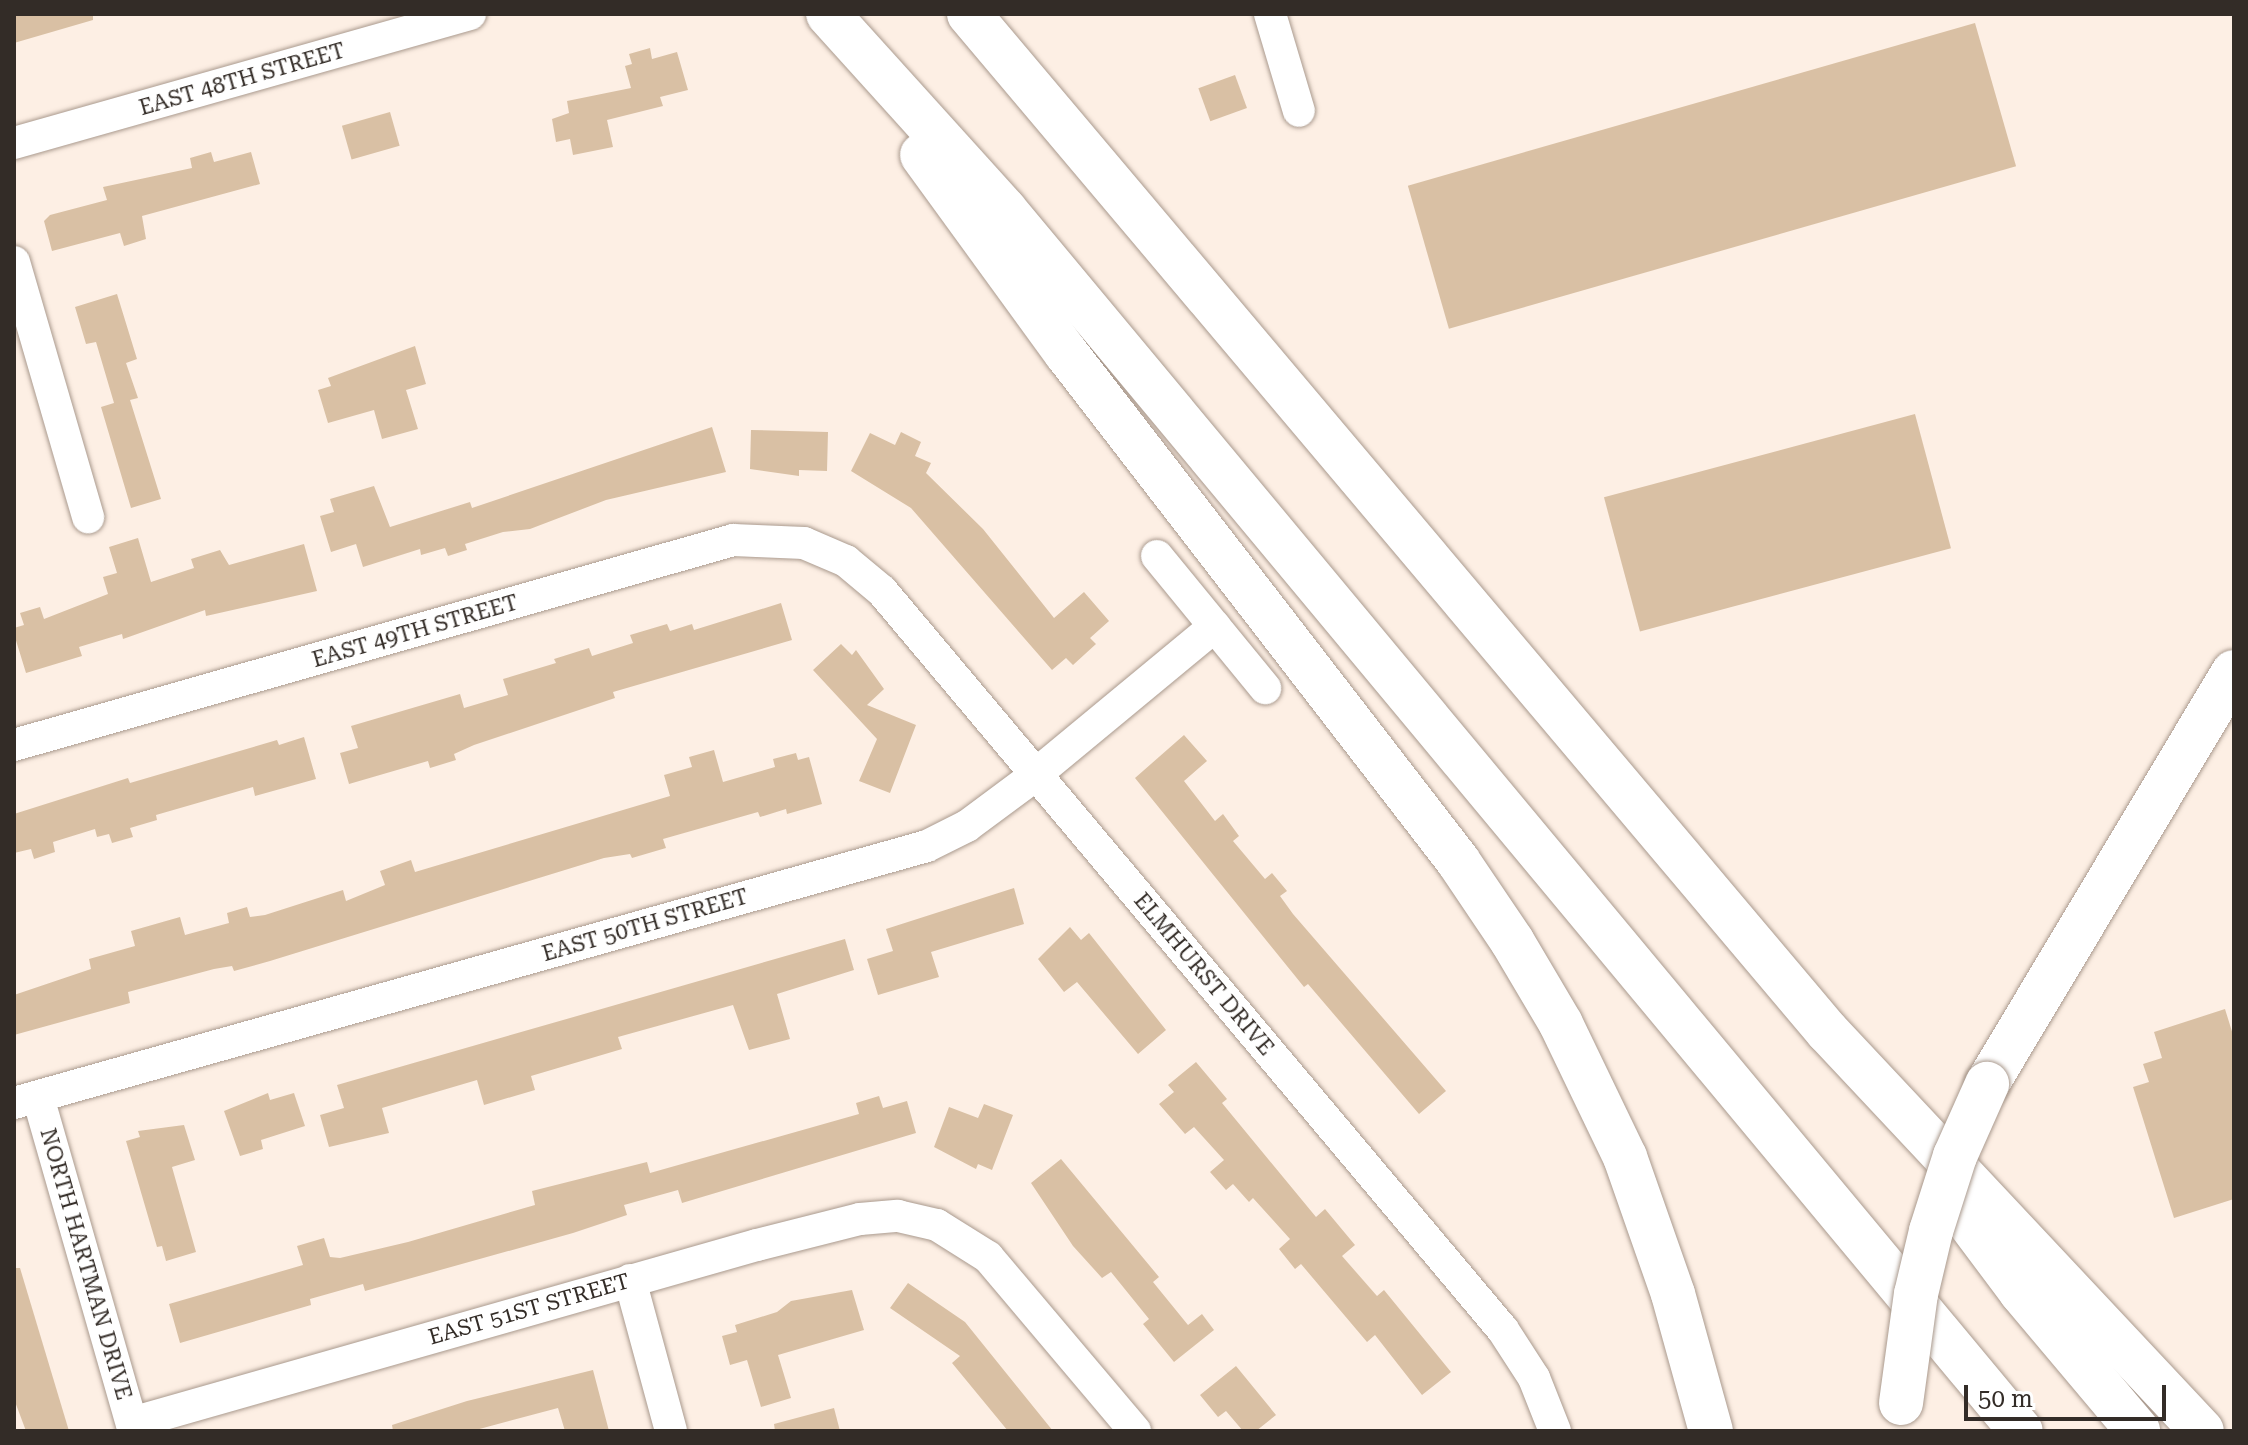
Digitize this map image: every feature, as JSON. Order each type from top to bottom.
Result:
[{"type":"highway","points":[[820,14],[1066,353],[1458,861],[1512,941],[1566,1035],[1625,1157],[1673,1294],[1711,1431]]},
{"type":"highway","points":[[828,14],[1005,210],[2021,1431]]},
{"type":"highway","points":[[969,14],[1827,1031],[2202,1431]]},
{"type":"highway","points":[[1900,1417],[1916,1294],[1931,1231],[1955,1156],[1987,1084],[2234,672]]},
{"type":"highway","points":[[1827,1031],[2021,1292],[2138,1431]]},
{"type":"street","name":"EAST 48TH STREET","points":[[14,143],[470,14]]},
{"type":"street","points":[[1270,14],[1299,111]]},
{"type":"street","points":[[14,262],[88,517]]},
{"type":"street","name":"EAST 49TH STREET","points":[[14,745],[733,540],[764,538],[817,548]]},
{"type":"street","name":"ELMHURST DRIVE","points":[[817,548],[846,561],[882,591],[1510,1338],[1534,1378],[1555,1431]]},
{"type":"street","points":[[1157,556],[1265,688]]},
{"type":"street","name":"EAST 50TH STREET","points":[[26,1100],[927,846],[967,826],[1036,774],[1215,626]]},
{"type":"street","name":"NORTH HARTMAN DRIVE","points":[[26,1100],[133,1427]]},
{"type":"street","name":"EAST 51ST STREET","points":[[133,1427],[630,1280],[860,1219],[898,1216],[929,1223],[988,1257],[1135,1431]]},
{"type":"street","points":[[630,1280],[671,1431]]},
{"type":"building","points":[[14,14],[93,14],[93,20],[14,43]]},
{"type":"building","points":[[1975,23],[2016,166],[1449,329],[1408,186]]},
{"type":"building","points":[[650,48],[652,59],[677,52],[688,90],[660,97],[663,106],[607,120],[613,147],[573,155],[570,139],[556,142],[552,119],[569,113],[567,101],[631,88],[625,66],[632,64],[629,54]]},
{"type":"building","points":[[1235,75],[1247,108],[1210,121],[1198,88]]},
{"type":"building","points":[[390,112],[400,146],[352,159],[342,126]]},
{"type":"building","points":[[211,152],[214,162],[251,152],[260,184],[142,216],[146,239],[124,246],[120,233],[52,251],[44,221],[50,215],[107,200],[103,187],[192,168],[190,158]]},
{"type":"building","points":[[117,294],[137,359],[126,363],[138,398],[130,400],[161,499],[131,508],[101,407],[114,403],[96,342],[86,344],[75,307]]},
{"type":"building","points":[[415,346],[426,384],[406,390],[418,429],[382,439],[374,410],[328,423],[318,390],[331,386],[328,378]]},
{"type":"building","points":[[1915,414],[1951,548],[1640,632],[1604,497]]},
{"type":"building","points":[[712,427],[726,472],[606,500],[530,529],[503,532],[465,544],[467,550],[448,556],[445,548],[421,555],[420,549],[363,567],[356,544],[331,552],[320,516],[334,512],[330,499],[374,486],[390,527],[470,502],[472,508]]},
{"type":"building","points":[[751,430],[828,432],[827,471],[799,470],[799,476],[750,469]]},
{"type":"building","points":[[901,432],[921,442],[915,456],[931,463],[926,473],[983,529],[1054,618],[1084,592],[1109,621],[1090,638],[1096,644],[1073,665],[1066,658],[1052,670],[911,508],[851,471],[870,433],[895,445]]},
{"type":"building","points":[[138,538],[151,582],[194,568],[191,559],[220,550],[229,565],[304,544],[317,591],[206,616],[205,610],[123,639],[122,634],[79,647],[82,656],[26,673],[14,634],[14,628],[24,625],[20,613],[40,607],[44,619],[108,594],[103,577],[117,573],[109,547]]},
{"type":"building","points":[[781,603],[792,640],[613,692],[615,698],[474,745],[454,754],[456,760],[430,768],[428,761],[349,784],[340,753],[358,748],[351,726],[460,694],[464,708],[508,695],[503,679],[556,663],[554,659],[589,648],[592,656],[633,643],[630,635],[667,624],[670,631],[692,624],[694,630]]},
{"type":"building","points":[[841,644],[852,655],[856,650],[884,689],[867,705],[916,725],[890,793],[859,781],[877,739],[813,670]]},
{"type":"building","points":[[1184,735],[1207,761],[1184,781],[1215,821],[1223,814],[1239,836],[1233,841],[1265,879],[1272,873],[1287,891],[1280,896],[1293,914],[1446,1091],[1419,1114],[1308,984],[1304,987],[1135,778]]},
{"type":"building","points":[[304,737],[316,779],[255,796],[253,787],[156,815],[157,820],[130,828],[133,837],[112,843],[109,834],[97,837],[95,829],[53,842],[55,852],[34,859],[31,849],[14,853],[14,814],[128,778],[130,783],[277,740],[279,745]]},
{"type":"building","points":[[714,750],[723,782],[775,767],[773,759],[796,753],[798,760],[809,757],[822,804],[787,814],[786,809],[760,817],[758,812],[663,839],[666,848],[632,858],[630,854],[604,858],[234,971],[232,966],[214,969],[128,992],[130,1003],[14,1035],[14,995],[91,969],[89,959],[135,946],[131,931],[180,917],[185,935],[229,923],[227,913],[247,907],[250,917],[265,915],[343,890],[346,901],[385,885],[380,871],[411,860],[415,872],[670,796],[664,775],[692,767],[689,757]]},
{"type":"building","points":[[1014,888],[1024,924],[931,952],[939,977],[878,995],[867,959],[893,951],[886,929]]},
{"type":"building","points":[[1070,927],[1081,940],[1089,933],[1166,1030],[1138,1054],[1077,982],[1064,992],[1038,959]]},
{"type":"building","points":[[845,939],[854,970],[777,994],[790,1039],[749,1050],[733,1005],[618,1037],[622,1049],[531,1076],[535,1090],[484,1105],[477,1080],[382,1108],[389,1133],[329,1147],[320,1115],[344,1108],[337,1085]]},
{"type":"building","points":[[2225,1009],[2234,1038],[2234,1199],[2174,1218],[2133,1087],[2149,1082],[2143,1064],[2162,1058],[2154,1032]]},
{"type":"building","points":[[1196,1062],[1227,1099],[1222,1103],[1316,1217],[1325,1209],[1355,1245],[1342,1256],[1377,1296],[1384,1290],[1451,1372],[1422,1395],[1375,1335],[1367,1342],[1301,1264],[1295,1269],[1279,1249],[1290,1239],[1253,1198],[1249,1202],[1233,1184],[1226,1190],[1210,1172],[1224,1160],[1194,1127],[1185,1134],[1159,1104],[1174,1092],[1168,1085]]},
{"type":"building","points":[[268,1093],[270,1100],[294,1093],[305,1126],[261,1140],[263,1149],[240,1156],[224,1111]]},
{"type":"building","points":[[879,1096],[883,1108],[907,1101],[916,1133],[682,1203],[678,1190],[624,1205],[627,1215],[573,1233],[365,1291],[363,1284],[310,1299],[311,1305],[180,1343],[169,1304],[303,1265],[297,1246],[324,1238],[330,1257],[340,1258],[408,1242],[535,1205],[532,1191],[647,1162],[650,1173],[859,1114],[856,1103]]},
{"type":"building","points":[[984,1104],[1013,1115],[992,1170],[978,1164],[976,1169],[934,1147],[949,1107],[978,1118]]},
{"type":"building","points":[[184,1125],[195,1160],[172,1167],[196,1252],[166,1261],[162,1246],[157,1247],[126,1141],[140,1137],[138,1131]]},
{"type":"building","points":[[1061,1159],[1159,1277],[1153,1282],[1188,1325],[1202,1314],[1214,1330],[1174,1362],[1143,1324],[1149,1319],[1111,1272],[1102,1278],[1073,1246],[1031,1183]]},
{"type":"building","points":[[14,1268],[20,1268],[69,1431],[26,1431],[14,1399]]},
{"type":"building","points":[[908,1283],[965,1322],[1053,1431],[1008,1431],[952,1363],[960,1356],[890,1308]]},
{"type":"building","points":[[852,1290],[864,1330],[778,1355],[791,1398],[761,1407],[747,1360],[730,1365],[722,1336],[737,1332],[735,1325],[777,1312],[791,1301]]},
{"type":"building","points":[[1236,1366],[1276,1415],[1256,1431],[1243,1431],[1226,1411],[1218,1417],[1200,1395]]},
{"type":"building","points":[[593,1370],[609,1431],[565,1431],[558,1408],[472,1431],[393,1431],[392,1425],[467,1401]]},
{"type":"building","points":[[834,1408],[840,1431],[775,1431],[774,1424]]}]
